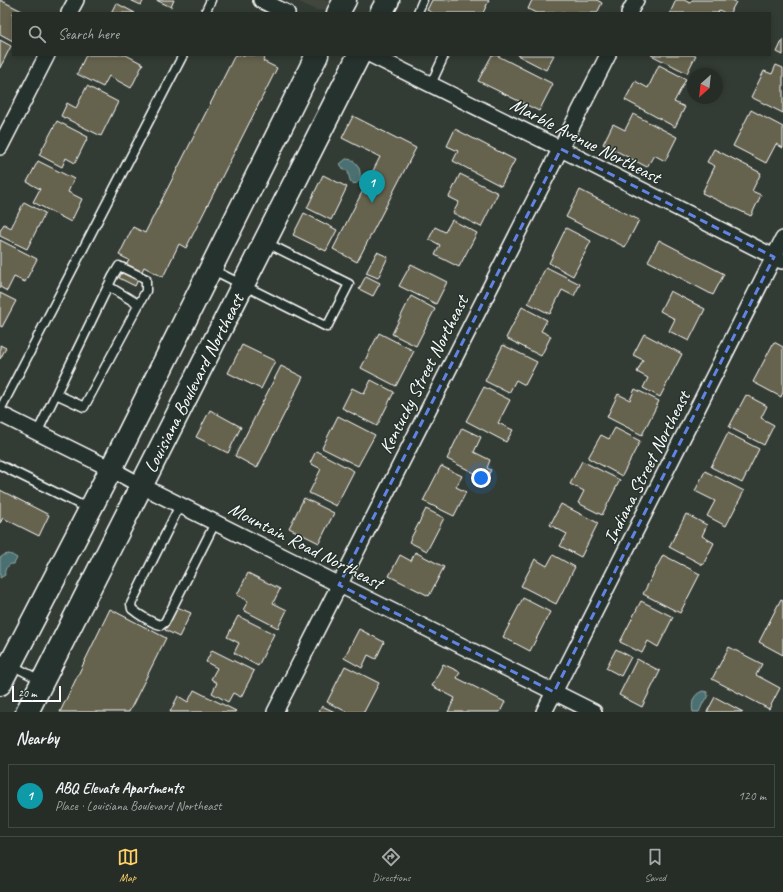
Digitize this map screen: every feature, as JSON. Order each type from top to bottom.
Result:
[{"type":"main road","points":[[339,12],[345,0]]},
{"type":"main road","points":[[382,12],[388,0]]},
{"type":"main road","name":"Louisiana Boulevard Northeast","points":[[0,684],[5,662],[111,469],[317,56]]},
{"type":"main road","name":"Louisiana Boulevard Northeast","points":[[27,712],[358,56]]},
{"type":"street","points":[[70,12],[76,0]]},
{"type":"street","points":[[261,0],[285,12]]},
{"type":"street","points":[[630,12],[636,0]]},
{"type":"street","points":[[0,147],[46,56]]},
{"type":"street","name":"Marble Avenue Northeast","points":[[373,56],[779,259]]},
{"type":"street","name":"Kentucky Street Northeast","points":[[274,712],[608,56]]},
{"type":"street","name":"Indiana Street Northeast","points":[[544,712],[779,259],[783,239]]},
{"type":"street","name":"Mountain Road Northeast","points":[[0,414],[594,712]]},
{"type":"lane","points":[[205,12],[211,0]]},
{"type":"lane","points":[[418,12],[423,0]]},
{"type":"lane","points":[[0,410],[182,56]]},
{"type":"lane","points":[[431,84],[443,56]]},
{"type":"lane","points":[[211,269],[327,327],[349,284],[265,242]]},
{"type":"lane","points":[[37,432],[119,266],[146,279],[146,291],[84,406],[56,394]]},
{"type":"lane","points":[[108,286],[138,304]]},
{"type":"lane","points":[[0,465],[90,509]]},
{"type":"lane","points":[[180,505],[131,604],[132,609],[135,612],[157,624],[161,625],[165,622],[215,523]]},
{"type":"lane","points":[[5,662],[42,681]]},
{"type":"highlighted area","points":[[561,149],[774,257],[554,692],[339,585]]},
{"type":"shaded area","points":[[295,0],[330,0],[325,10],[316,10]]},
{"type":"water","points":[[346,159],[352,160],[359,169],[360,179],[355,184],[351,182],[347,170],[344,170],[340,164]]},
{"type":"water","points":[[9,554],[17,558],[14,564],[7,567],[5,570],[5,575],[0,578],[0,558]]},
{"type":"water","points":[[703,691],[707,692],[708,698],[704,701],[699,712],[693,712],[692,705],[694,699],[697,694]]},
{"type":"building","points":[[0,0],[24,12],[12,12],[12,40],[0,34]]},
{"type":"building","points":[[130,0],[144,0],[141,5]]},
{"type":"building","points":[[156,0],[174,0],[171,7]]},
{"type":"building","points":[[432,0],[489,0],[483,12],[431,12],[427,10]]},
{"type":"building","points":[[532,0],[597,0],[602,3],[598,12],[534,12],[528,9]]},
{"type":"building","points":[[676,0],[684,0],[690,3],[692,0],[732,0],[736,2],[731,12],[723,12],[719,10],[718,12],[670,12]]},
{"type":"building","points":[[116,3],[133,12],[112,12]]},
{"type":"building","points":[[783,39],[783,55],[777,52]]},
{"type":"building","points":[[0,40],[11,46],[0,68]]},
{"type":"building","points":[[86,56],[128,56],[143,64],[131,88],[109,76],[103,87],[77,74]]},
{"type":"building","points":[[234,56],[266,56],[263,61],[277,68],[186,248],[179,244],[163,277],[144,267],[135,286],[119,278],[129,260],[119,255],[133,227],[145,233]]},
{"type":"building","points":[[491,56],[498,56],[553,84],[539,111],[478,81]]},
{"type":"building","points":[[519,56],[553,56],[546,70]]},
{"type":"building","points":[[653,56],[696,56],[690,68],[687,68],[687,73]]},
{"type":"building","points":[[659,65],[686,79],[674,102],[685,107],[675,127],[625,100],[635,81],[648,88]]},
{"type":"building","points":[[776,65],[783,68],[783,113],[751,97],[764,71],[772,74]]},
{"type":"building","points":[[87,86],[118,102],[101,136],[61,116],[67,103],[76,108]]},
{"type":"building","points":[[751,110],[783,127],[783,148],[776,144],[766,163],[733,146]]},
{"type":"building","points":[[633,114],[677,137],[665,161],[654,155],[647,167],[603,144],[613,124],[625,130]]},
{"type":"building","points":[[353,116],[416,148],[357,262],[333,249],[380,157],[342,138]]},
{"type":"building","points":[[57,121],[88,137],[75,163],[66,158],[62,167],[39,155]]},
{"type":"building","points":[[455,129],[515,160],[501,186],[453,161],[458,151],[447,146]]},
{"type":"building","points":[[714,149],[761,173],[752,191],[761,195],[751,216],[702,193],[715,166],[707,162]]},
{"type":"building","points":[[38,161],[74,179],[68,192],[82,199],[71,222],[33,202],[40,189],[27,182]]},
{"type":"building","points":[[460,174],[498,193],[481,227],[453,213],[459,202],[449,197]]},
{"type":"building","points":[[323,175],[347,187],[331,220],[307,208]]},
{"type":"building","points":[[580,190],[639,220],[625,247],[566,217]]},
{"type":"building","points":[[24,202],[45,213],[27,249],[0,236],[0,231],[4,224],[11,228]]},
{"type":"building","points":[[304,213],[337,230],[326,251],[293,235]]},
{"type":"building","points":[[452,220],[477,233],[459,267],[435,255],[440,245],[429,239],[435,227],[445,232]]},
{"type":"building","points":[[566,228],[591,241],[573,276],[549,263]]},
{"type":"building","points":[[0,240],[37,259],[25,282],[14,277],[7,291],[0,287]]},
{"type":"building","points":[[659,240],[724,274],[713,295],[648,261]]},
{"type":"building","points":[[377,252],[388,257],[378,278],[366,273]]},
{"type":"building","points":[[411,264],[447,282],[436,304],[399,286]]},
{"type":"building","points":[[546,267],[580,284],[574,296],[562,290],[550,314],[528,303]]},
{"type":"building","points":[[366,276],[380,283],[373,296],[359,289]]},
{"type":"building","points":[[670,291],[705,309],[689,341],[669,331],[675,319],[660,311]]},
{"type":"building","points":[[0,293],[16,301],[2,327],[0,326]]},
{"type":"building","points":[[411,296],[435,309],[416,346],[392,334]]},
{"type":"building","points":[[522,307],[547,320],[541,331],[551,336],[541,356],[506,338]]},
{"type":"building","points":[[379,333],[414,351],[396,386],[361,368]]},
{"type":"building","points":[[644,334],[682,354],[660,397],[643,388],[648,378],[637,372],[643,360],[633,355]]},
{"type":"building","points":[[774,342],[783,347],[783,392],[781,397],[753,382]]},
{"type":"building","points":[[0,345],[6,348],[0,359]]},
{"type":"building","points":[[242,345],[275,361],[261,389],[228,373]]},
{"type":"building","points":[[503,345],[537,362],[525,385],[516,380],[509,393],[485,381]]},
{"type":"building","points":[[281,366],[303,377],[257,468],[235,456]]},
{"type":"building","points":[[371,380],[394,392],[377,426],[342,408],[352,388],[364,394]]},
{"type":"building","points":[[484,387],[510,400],[498,423],[513,430],[506,442],[466,421]]},
{"type":"building","points":[[635,389],[659,401],[642,435],[607,417],[618,394],[630,400]]},
{"type":"building","points":[[746,395],[767,406],[761,418],[774,425],[764,445],[729,427]]},
{"type":"building","points":[[210,410],[241,427],[228,453],[196,437]]},
{"type":"building","points":[[338,416],[375,435],[358,466],[322,448]]},
{"type":"building","points":[[462,428],[481,437],[474,452],[490,460],[487,468],[491,470],[486,479],[447,459]]},
{"type":"building","points":[[615,428],[640,441],[622,476],[588,458],[601,435],[609,439]]},
{"type":"building","points":[[728,433],[759,449],[742,483],[711,467]]},
{"type":"building","points":[[316,451],[354,471],[336,506],[309,493],[321,469],[310,463]]},
{"type":"building","points":[[582,461],[620,480],[602,515],[578,503],[584,491],[570,484]]},
{"type":"building","points":[[441,466],[462,476],[456,487],[466,492],[454,516],[423,501]]},
{"type":"building","points":[[705,471],[744,491],[726,526],[707,516],[715,501],[695,491]]},
{"type":"building","points":[[0,490],[49,515],[39,536],[3,518],[0,523]]},
{"type":"building","points":[[304,498],[334,513],[319,543],[289,528]]},
{"type":"building","points":[[561,504],[598,523],[581,557],[560,546],[567,534],[550,525]]},
{"type":"building","points":[[426,509],[444,518],[427,551],[409,542]]},
{"type":"building","points":[[686,514],[707,525],[702,536],[714,543],[703,565],[669,547]]},
{"type":"building","points":[[415,552],[444,567],[429,596],[389,576],[400,555],[411,561]]},
{"type":"building","points":[[553,555],[575,567],[556,604],[521,586],[535,559],[547,566]]},
{"type":"building","points":[[663,555],[700,574],[680,613],[643,594]]},
{"type":"building","points":[[248,573],[280,589],[273,603],[287,610],[278,628],[243,610],[248,601],[237,595]]},
{"type":"building","points":[[523,598],[550,612],[530,651],[503,637]]},
{"type":"building","points":[[781,599],[783,600],[783,655],[759,642]]},
{"type":"building","points":[[641,601],[673,617],[658,647],[648,641],[642,653],[620,642]]},
{"type":"building","points":[[177,607],[191,613],[179,637],[165,630]]},
{"type":"building","points":[[110,609],[166,638],[129,712],[60,712]]},
{"type":"building","points":[[238,616],[274,634],[258,666],[234,653],[239,643],[227,637]]},
{"type":"building","points":[[359,629],[384,642],[376,659],[368,655],[362,668],[344,658]]},
{"type":"building","points":[[729,647],[762,664],[756,675],[780,688],[769,709],[712,679]]},
{"type":"building","points":[[616,649],[631,657],[621,676],[606,668]]},
{"type":"building","points":[[212,650],[254,671],[241,697],[233,693],[228,702],[212,693],[217,683],[211,679],[217,668],[206,662]]},
{"type":"building","points":[[637,659],[660,671],[642,707],[619,695]]},
{"type":"building","points":[[443,664],[460,672],[457,678],[505,702],[500,712],[448,712],[455,698],[432,686]]},
{"type":"building","points":[[345,666],[379,683],[364,712],[347,712],[327,702]]},
{"type":"building","points":[[194,690],[236,711],[170,712],[178,696],[188,702]]},
{"type":"building","points":[[715,697],[743,712],[707,712]]},
{"type":"building","points":[[322,706],[335,712],[319,712]]},
{"type":"place","name":"ABQ Elevate Apartments","points":[[372,203]]}]
